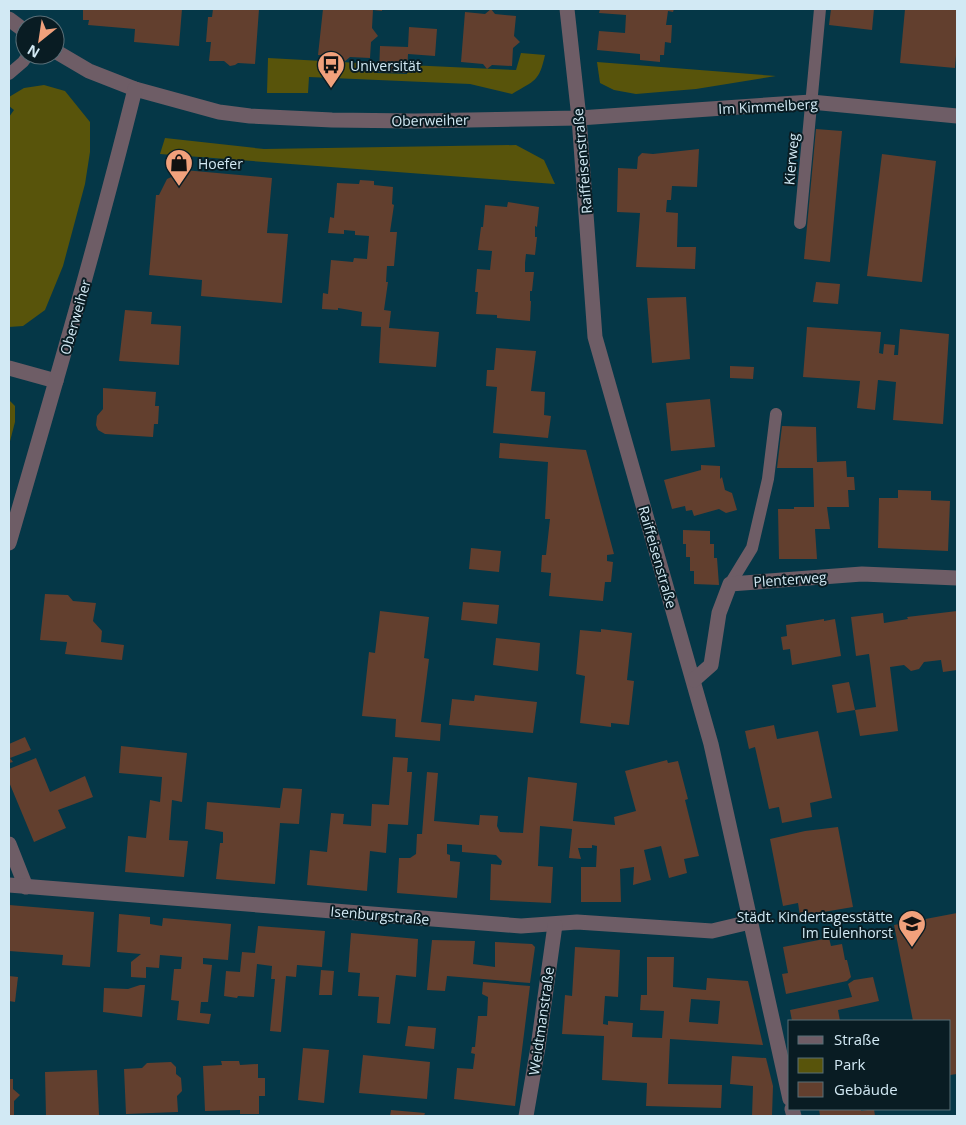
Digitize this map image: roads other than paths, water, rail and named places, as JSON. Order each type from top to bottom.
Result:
[{"type":"street","name":"Raiffeisenstraße","points":[[566,9],[579,118],[595,337],[711,744],[788,1090]]},
{"type":"street","name":"Oberweiher","points":[[65,57],[89,71],[135,89],[219,112],[250,116],[406,121],[579,118]]},
{"type":"street","name":"Oberweiher","points":[[9,543],[109,193],[135,89]]},
{"type":"street","name":"Im Kimmelberg","points":[[579,118],[811,102],[957,116]]},
{"type":"street","points":[[9,368],[56,381]]},
{"type":"street","name":"Plenterweg","points":[[730,584],[862,574],[957,578]]},
{"type":"street","points":[[694,680],[711,666],[719,613],[730,584]]},
{"type":"street","points":[[9,844],[26,886]]},
{"type":"street","name":"Isenburgstraße","points":[[9,885],[522,926],[577,922],[712,930],[750,922]]},
{"type":"street","name":"Weidtmanstraße","points":[[526,1116],[538,1047],[555,925]]},
{"type":"lane","name":"Kierweg","points":[[800,222],[820,9]]},
{"type":"lane","points":[[9,74],[20,65]]},
{"type":"lane","points":[[730,584],[752,548],[768,480],[776,414]]},
{"type":"place","name":"Universität","points":[[331,89]]},
{"type":"place","name":"Hoefer","points":[[179,187]]},
{"type":"place","name":"Städt. Kindertagesstätte Im Eulenhorst","points":[[912,948]]}]
